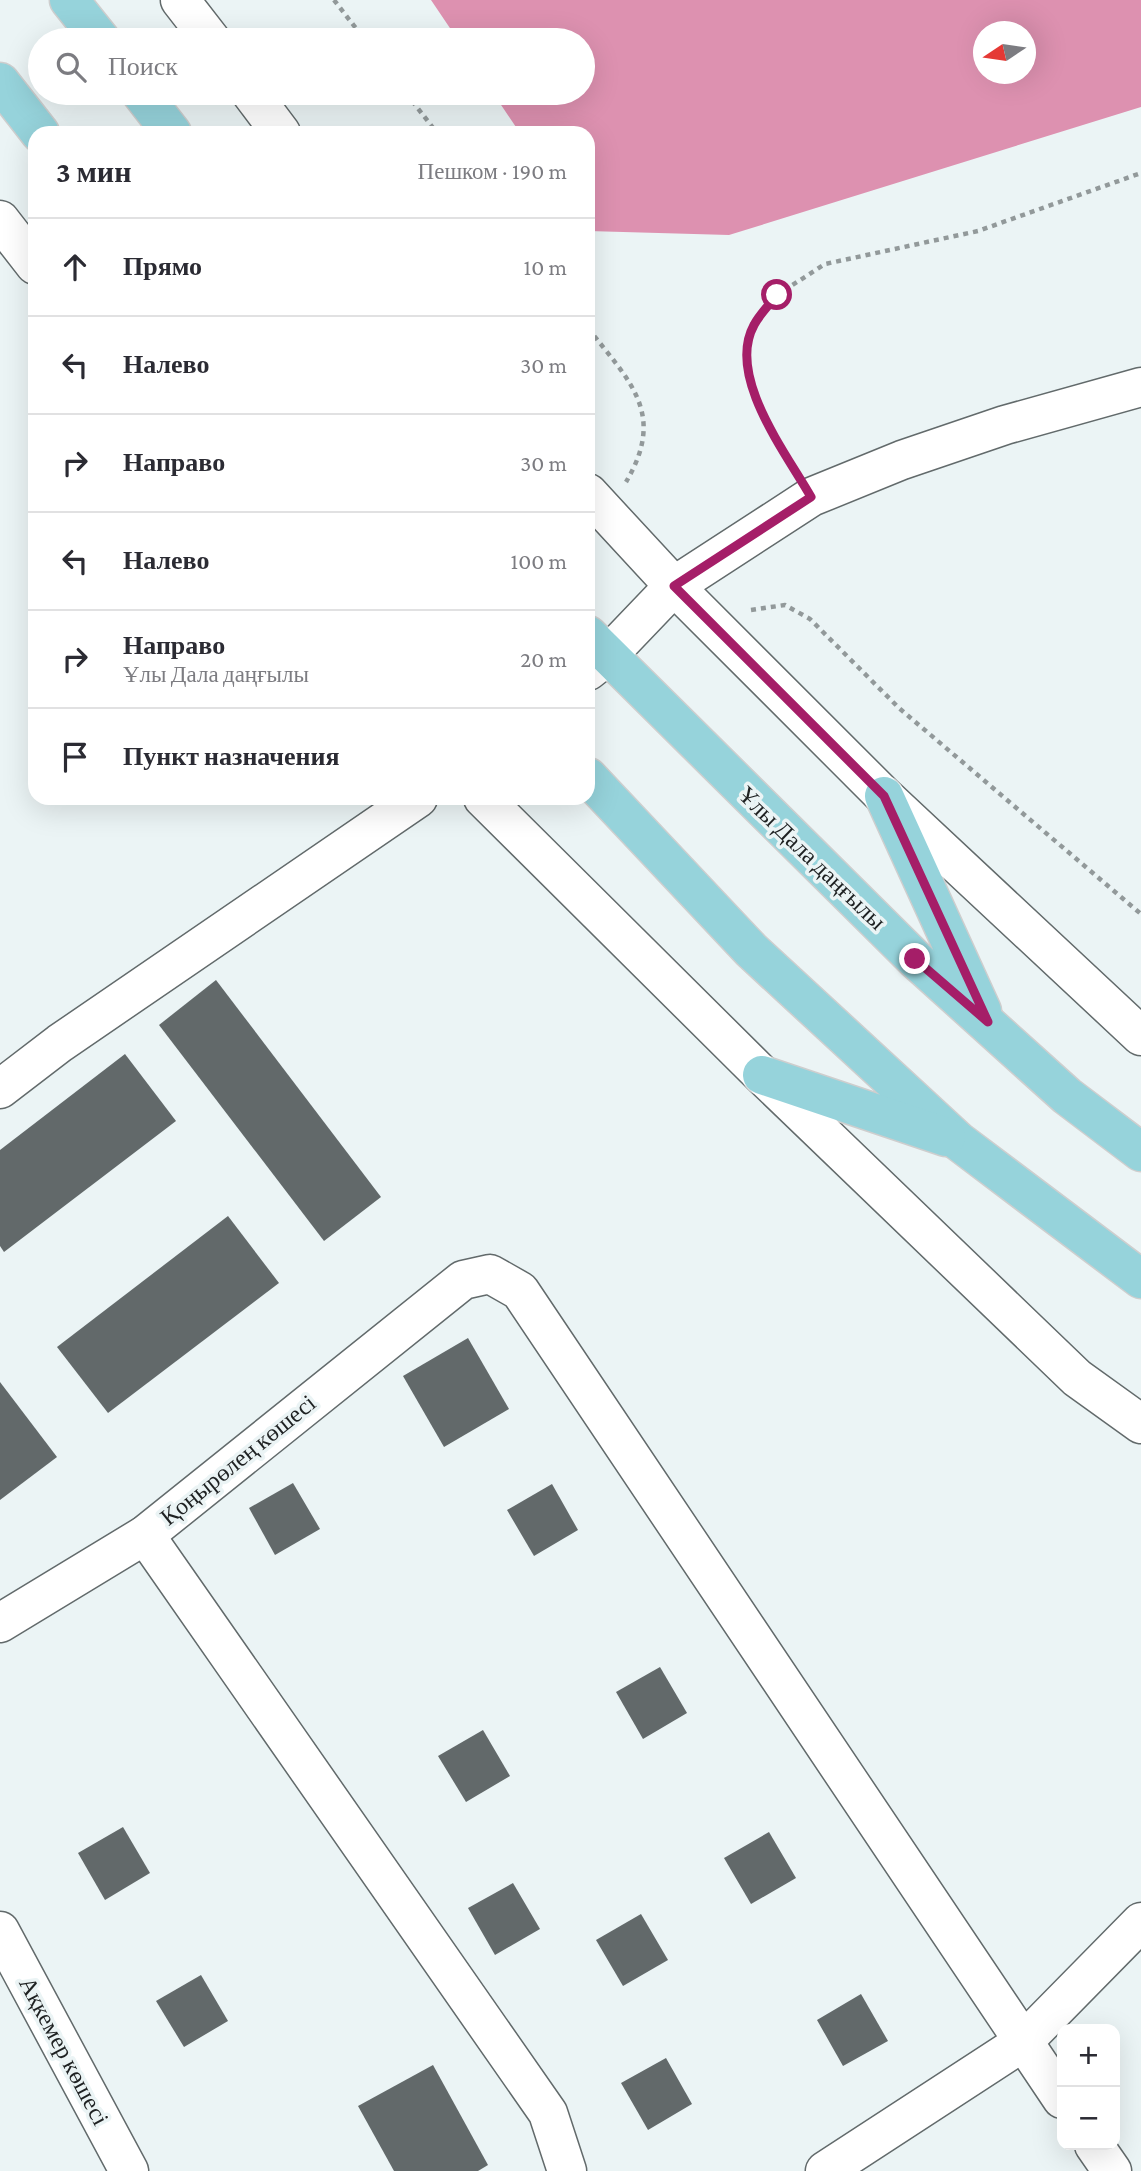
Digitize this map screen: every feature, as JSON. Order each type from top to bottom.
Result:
[{"type":"main road","points":[[69,0],[91,28]]},
{"type":"main road","points":[[0,82],[35,126]]},
{"type":"main road","points":[[150,105],[167,126]]},
{"type":"main road","name":"Ұлы Дала даңғылы","points":[[595,655],[915,959],[1067,1096],[1141,1152]]},
{"type":"main road","points":[[595,784],[751,950],[958,1142],[1141,1279]]},
{"type":"main road","points":[[884,796],[988,1022]]},
{"type":"main road","points":[[762,1075],[958,1142]]},
{"type":"street","points":[[180,0],[202,28]]},
{"type":"street","points":[[260,105],[276,126]]},
{"type":"street","points":[[0,220],[28,256]]},
{"type":"street","points":[[595,653],[674,586],[811,497],[902,460],[1005,425],[1141,387]]},
{"type":"street","points":[[598,503],[674,586],[884,796],[1141,1036]]},
{"type":"street","points":[[0,1089],[60,1043],[408,805]]},
{"type":"street","points":[[491,805],[762,1075],[1076,1378],[1141,1424]]},
{"type":"street","name":"Қоңырөлең көшесі","points":[[0,1623],[145,1535],[463,1280],[490,1274],[520,1290],[1023,2042]]},
{"type":"street","points":[[145,1535],[548,2113],[567,2171]]},
{"type":"street","points":[[825,2171],[1023,2042],[1141,1922]]},
{"type":"street","name":"Ақкемер көшесі","points":[[0,1931],[129,2171]]},
{"type":"street","points":[[1023,2042],[1057,2092]]},
{"type":"street","points":[[1097,2150],[1112,2171]]},
{"type":"path","points":[[334,0],[356,28]]},
{"type":"path","points":[[415,105],[432,126]]},
{"type":"path","points":[[811,497],[756,402],[745,358],[753,326],[777,295],[825,264],[978,231],[1141,173]]},
{"type":"path","points":[[595,337],[637,390],[645,428],[637,463],[598,503]]},
{"type":"path","points":[[715,627],[753,609],[785,605],[810,619],[898,708],[1141,914]]},
{"type":"shaded area","points":[[431,0],[1141,0],[1141,107],[729,235],[595,231],[595,126],[515,126],[501,105],[595,105],[595,28],[450,28]]},
{"type":"building","points":[[216,980],[381,1197],[324,1241],[159,1025]]},
{"type":"building","points":[[125,1054],[176,1121],[4,1252],[0,1246],[0,1150]]},
{"type":"building","points":[[228,1216],[279,1283],[108,1413],[57,1347]]},
{"type":"building","points":[[468,1338],[509,1409],[444,1447],[403,1376]]},
{"type":"building","points":[[0,1382],[57,1457],[0,1500]]},
{"type":"building","points":[[293,1483],[320,1529],[275,1555],[249,1508]]},
{"type":"building","points":[[552,1484],[578,1530],[534,1556],[507,1510]]},
{"type":"building","points":[[660,1667],[687,1713],[643,1739],[616,1692]]},
{"type":"building","points":[[483,1730],[510,1776],[466,1802],[438,1756]]},
{"type":"building","points":[[123,1827],[150,1873],[105,1900],[78,1853]]},
{"type":"building","points":[[769,1832],[796,1878],[751,1904],[724,1858]]},
{"type":"building","points":[[513,1883],[540,1929],[495,1955],[468,1908]]},
{"type":"building","points":[[641,1914],[668,1960],[623,1986],[596,1940]]},
{"type":"building","points":[[201,1975],[228,2021],[184,2047],[156,2001]]},
{"type":"building","points":[[861,1994],[888,2041],[843,2066],[817,2020]]},
{"type":"building","points":[[666,2058],[692,2104],[648,2130],[621,2083]]},
{"type":"building","points":[[433,2065],[488,2165],[478,2171],[394,2171],[358,2106]]},
{"type":"route","points":[[777,295],[753,326],[745,358],[756,402],[811,497],[674,586],[884,796],[988,1022],[915,959]]}]
